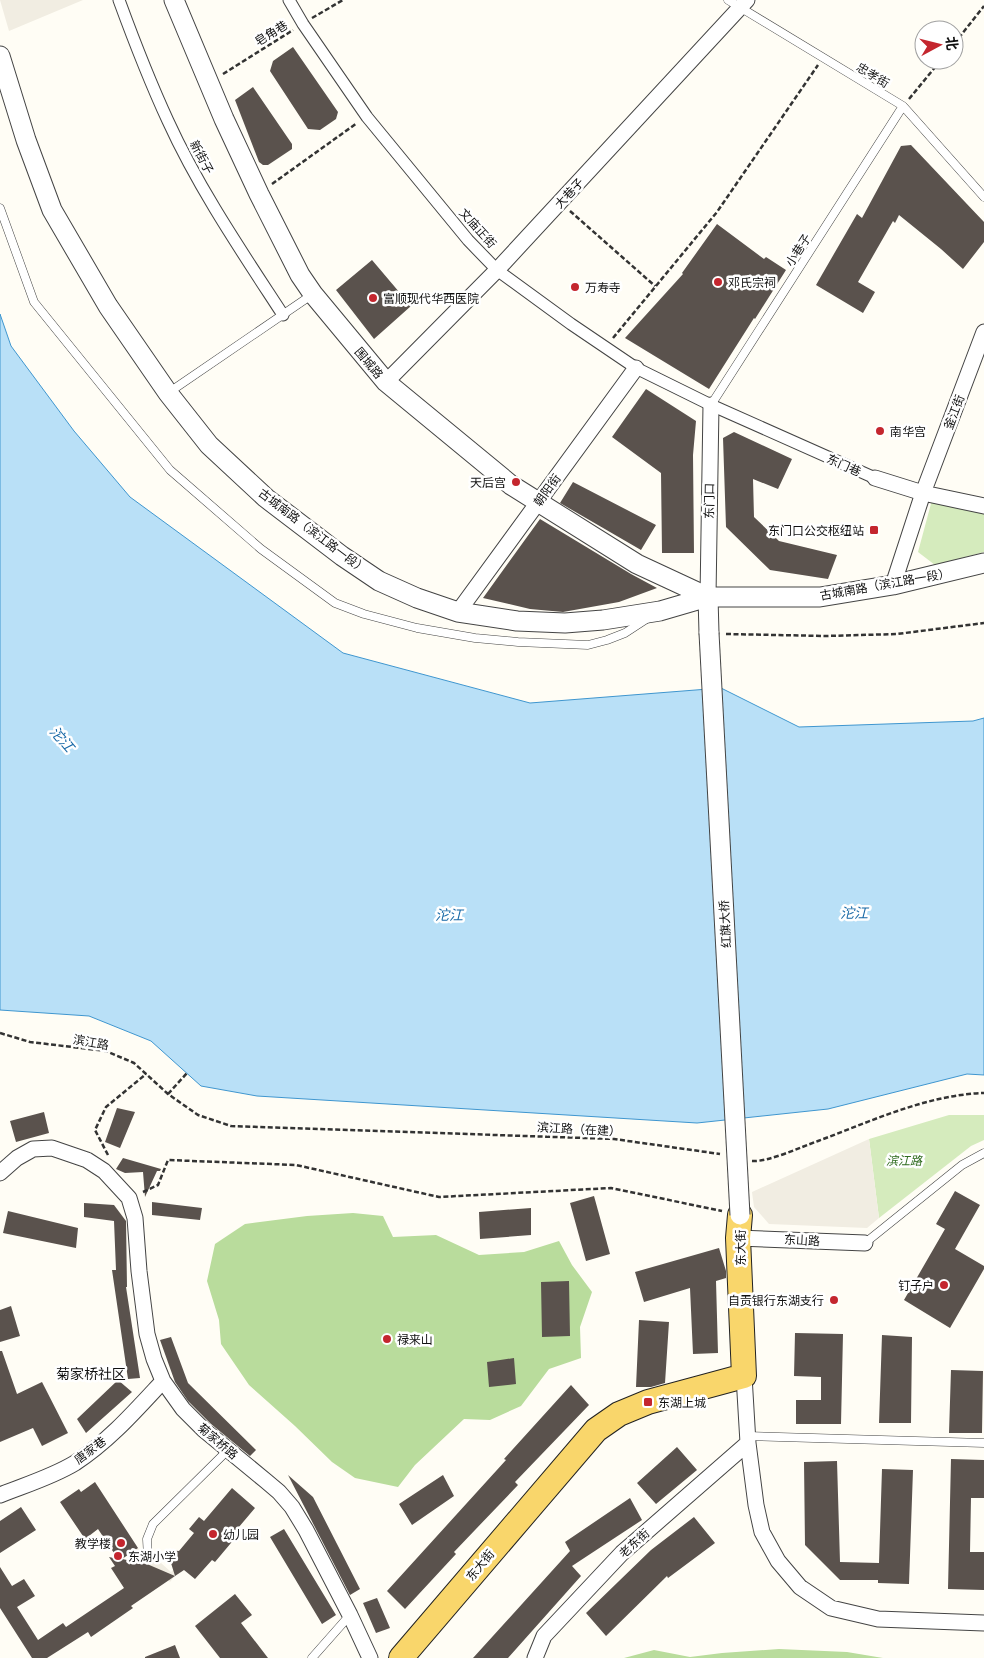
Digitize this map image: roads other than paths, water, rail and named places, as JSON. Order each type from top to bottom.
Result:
[{"type":"main road","name":"东大街","points":[[743,1230],[745,1384]]},
{"type":"main road","name":"东大街","points":[[401,1658],[596,1430],[619,1414],[648,1402],[745,1384]]},
{"type":"main road","name":"东大街","points":[[422,1658],[604,1443],[625,1428],[745,1384]]},
{"type":"street","name":"新街子","points":[[119,0],[168,122],[203,188],[240,250],[283,315]]},
{"type":"street","name":"围城路","points":[[174,0],[259,194],[300,275],[313,294],[386,382],[511,485],[637,564],[708,597]]},
{"type":"street","name":"文庙正街","points":[[289,0],[303,24],[367,117],[468,240],[498,270],[604,348],[636,368],[711,405]]},
{"type":"street","name":"大巷子","points":[[386,382],[498,270],[738,3]]},
{"type":"street","name":"古城南路（滨江路一段）","points":[[0,56],[26,140],[52,210],[108,306],[168,393],[209,445],[266,498],[342,556],[380,581],[417,598],[458,612],[517,621],[565,623],[603,620],[660,610],[708,597],[820,597],[893,585],[984,563]]},
{"type":"street","name":"釜江街","points":[[893,585],[923,493],[984,332]]},
{"type":"street","name":"朝阳街","points":[[458,612],[636,368]]},
{"type":"street","name":"东门巷","points":[[711,405],[875,478],[923,493],[984,506]]},
{"type":"street","name":"东门口","points":[[708,597],[711,405]]},
{"type":"street","name":"红旗大桥","points":[[708,597],[743,1230]]},
{"type":"street","name":"菊家桥路","points":[[0,1173],[17,1158],[33,1148],[52,1148],[87,1160],[104,1170],[129,1198],[135,1218],[147,1334],[163,1381],[183,1409],[204,1430],[279,1492],[292,1507],[350,1615],[370,1658]]},
{"type":"street","name":"东山路","points":[[743,1230],[865,1244]]},
{"type":"street","name":"唐家巷","points":[[0,1495],[43,1479],[75,1463],[108,1438],[163,1381]]},
{"type":"street","points":[[745,1384],[748,1439],[756,1505],[762,1532],[778,1561],[800,1587],[831,1608],[878,1619],[984,1623]]},
{"type":"street","name":"老东街","points":[[535,1658],[544,1636],[622,1553],[748,1439]]},
{"type":"lane","name":"忠孝街","points":[[738,3],[823,58],[904,106],[984,197]]},
{"type":"lane","name":"小巷子","points":[[711,405],[904,106]]},
{"type":"lane","points":[[0,208],[34,302],[170,470],[261,548],[335,603],[364,614],[417,628],[475,638],[588,645],[625,633],[660,610]]},
{"type":"lane","points":[[168,393],[313,294]]},
{"type":"lane","points":[[865,1244],[962,1166],[984,1153]]},
{"type":"lane","points":[[748,1439],[984,1443]]},
{"type":"lane","points":[[148,1558],[147,1539],[153,1524],[228,1450]]},
{"type":"lane","points":[[312,1658],[350,1615]]},
{"type":"water","name":"沱江","points":[[0,314],[11,346],[74,431],[130,497],[343,653],[530,703],[721,688],[799,727],[973,721],[984,718],[984,1075],[967,1074],[828,1109],[697,1123],[257,1096],[201,1086],[151,1041],[89,1016],[0,1010]]},
{"type":"place","name":"邓氏宗祠","points":[[718,282]]},
{"type":"place","name":"万寿寺","points":[[575,287]]},
{"type":"place","name":"富顺现代华西医院","points":[[373,298]]},
{"type":"place","name":"南华宫","points":[[880,431]]},
{"type":"place","name":"天后宫","points":[[516,482]]},
{"type":"place","name":"东门口公交枢纽站","points":[[874,530]]},
{"type":"place","name":"钉子户","points":[[944,1285]]},
{"type":"place","name":"自贡银行东湖支行","points":[[834,1300]]},
{"type":"place","name":"禄来山","points":[[387,1339]]},
{"type":"place","name":"东湖上城","points":[[648,1402]]},
{"type":"place","name":"幼儿园","points":[[213,1534]]},
{"type":"place","name":"教学楼","points":[[121,1543]]},
{"type":"place","name":"东湖小学","points":[[118,1556]]},
{"type":"district","name":"菊家桥社区","points":[[91,1374]]},
{"type":"park label","name":"滨江路","points":[[904,1160]]}]
